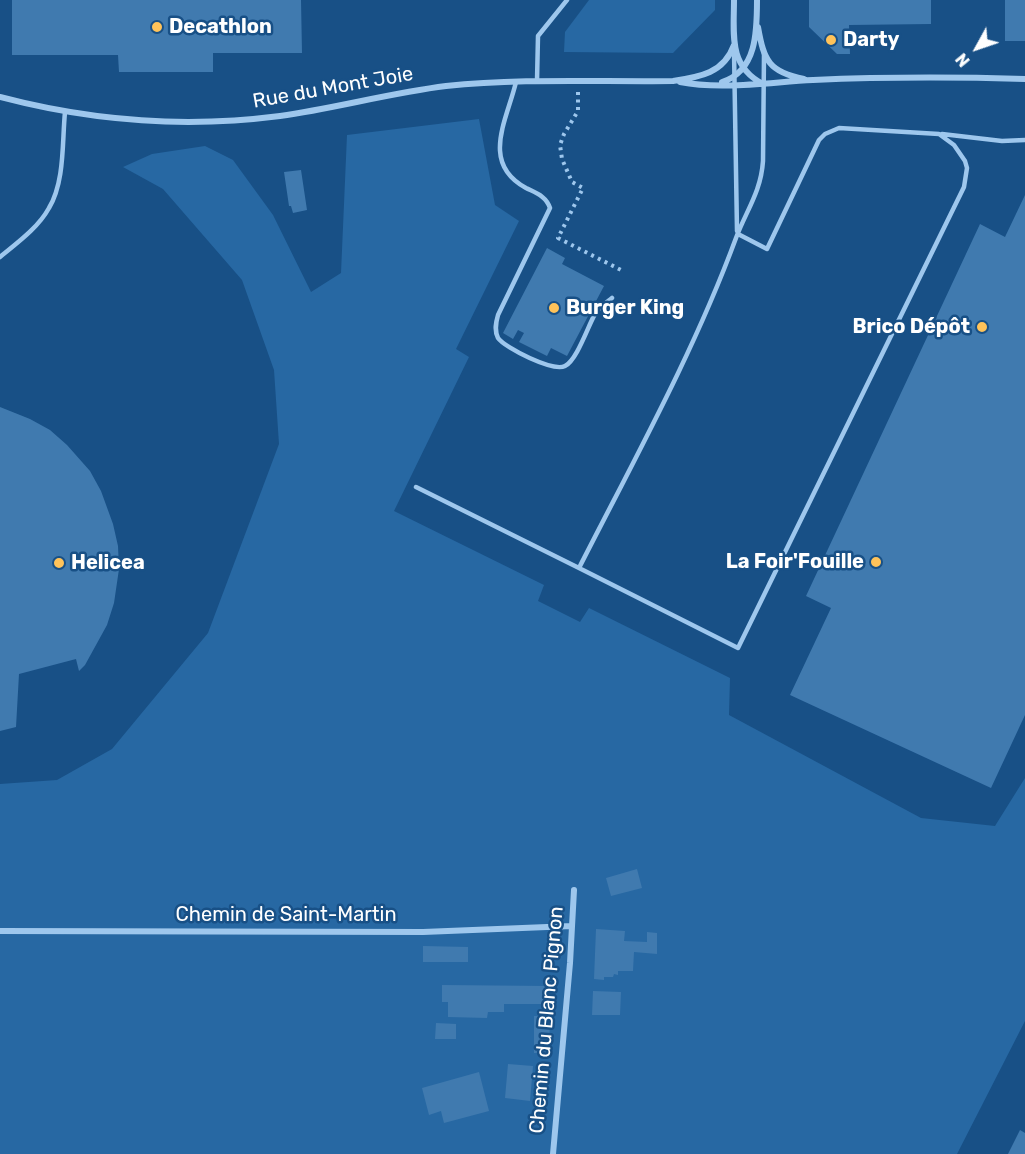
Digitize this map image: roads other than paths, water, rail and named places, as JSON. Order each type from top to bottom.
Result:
[{"type":"street","points":[[734,0],[734,45],[738,60],[743,68],[763,84]]},
{"type":"street","points":[[734,80],[753,48],[757,0]]},
{"type":"street","points":[[757,21],[764,53]]},
{"type":"street","name":"Rue du Mont Joie","points":[[0,97],[65,112],[152,121],[228,121],[310,111],[446,86],[537,81],[674,81],[698,78],[713,72],[726,60],[734,45]]},
{"type":"street","name":"Rue du Mont Joie","points":[[764,53],[768,62],[781,72],[810,80]]},
{"type":"street","name":"Rue du Mont Joie","points":[[674,81],[715,84],[734,80],[763,84],[810,80],[1025,79]]},
{"type":"street","name":"Chemin du Blanc Pignon","points":[[553,1154],[574,890]]},
{"type":"street","name":"Chemin de Saint-Martin","points":[[0,931],[423,932],[572,926]]},
{"type":"lane","points":[[537,81],[538,36],[567,0]]},
{"type":"lane","points":[[734,45],[738,234]]},
{"type":"lane","points":[[579,568],[701,325],[756,196],[762,175],[764,53]]},
{"type":"lane","points":[[516,82],[500,141],[501,160],[515,182],[546,199],[549,212],[498,315],[495,327],[499,338],[504,344],[549,367],[564,367],[571,361],[595,314],[612,298]]},
{"type":"lane","points":[[0,257],[40,220],[54,199],[60,177],[65,112]]},
{"type":"lane","points":[[738,234],[767,249],[819,140],[825,134],[839,128],[879,132],[930,132],[1002,141],[1025,140]]},
{"type":"lane","points":[[416,487],[738,648],[964,187],[967,178],[965,161],[954,145],[939,134]]},
{"type":"place","name":"Decathlon","points":[[157,27]]},
{"type":"place","name":"Darty","points":[[831,40]]},
{"type":"place","name":"Burger King","points":[[554,308]]},
{"type":"place","name":"Brico Dépôt","points":[[982,327]]},
{"type":"place","name":"La Foir'Fouille","points":[[876,562]]},
{"type":"place","name":"Helicea","points":[[59,563]]}]
